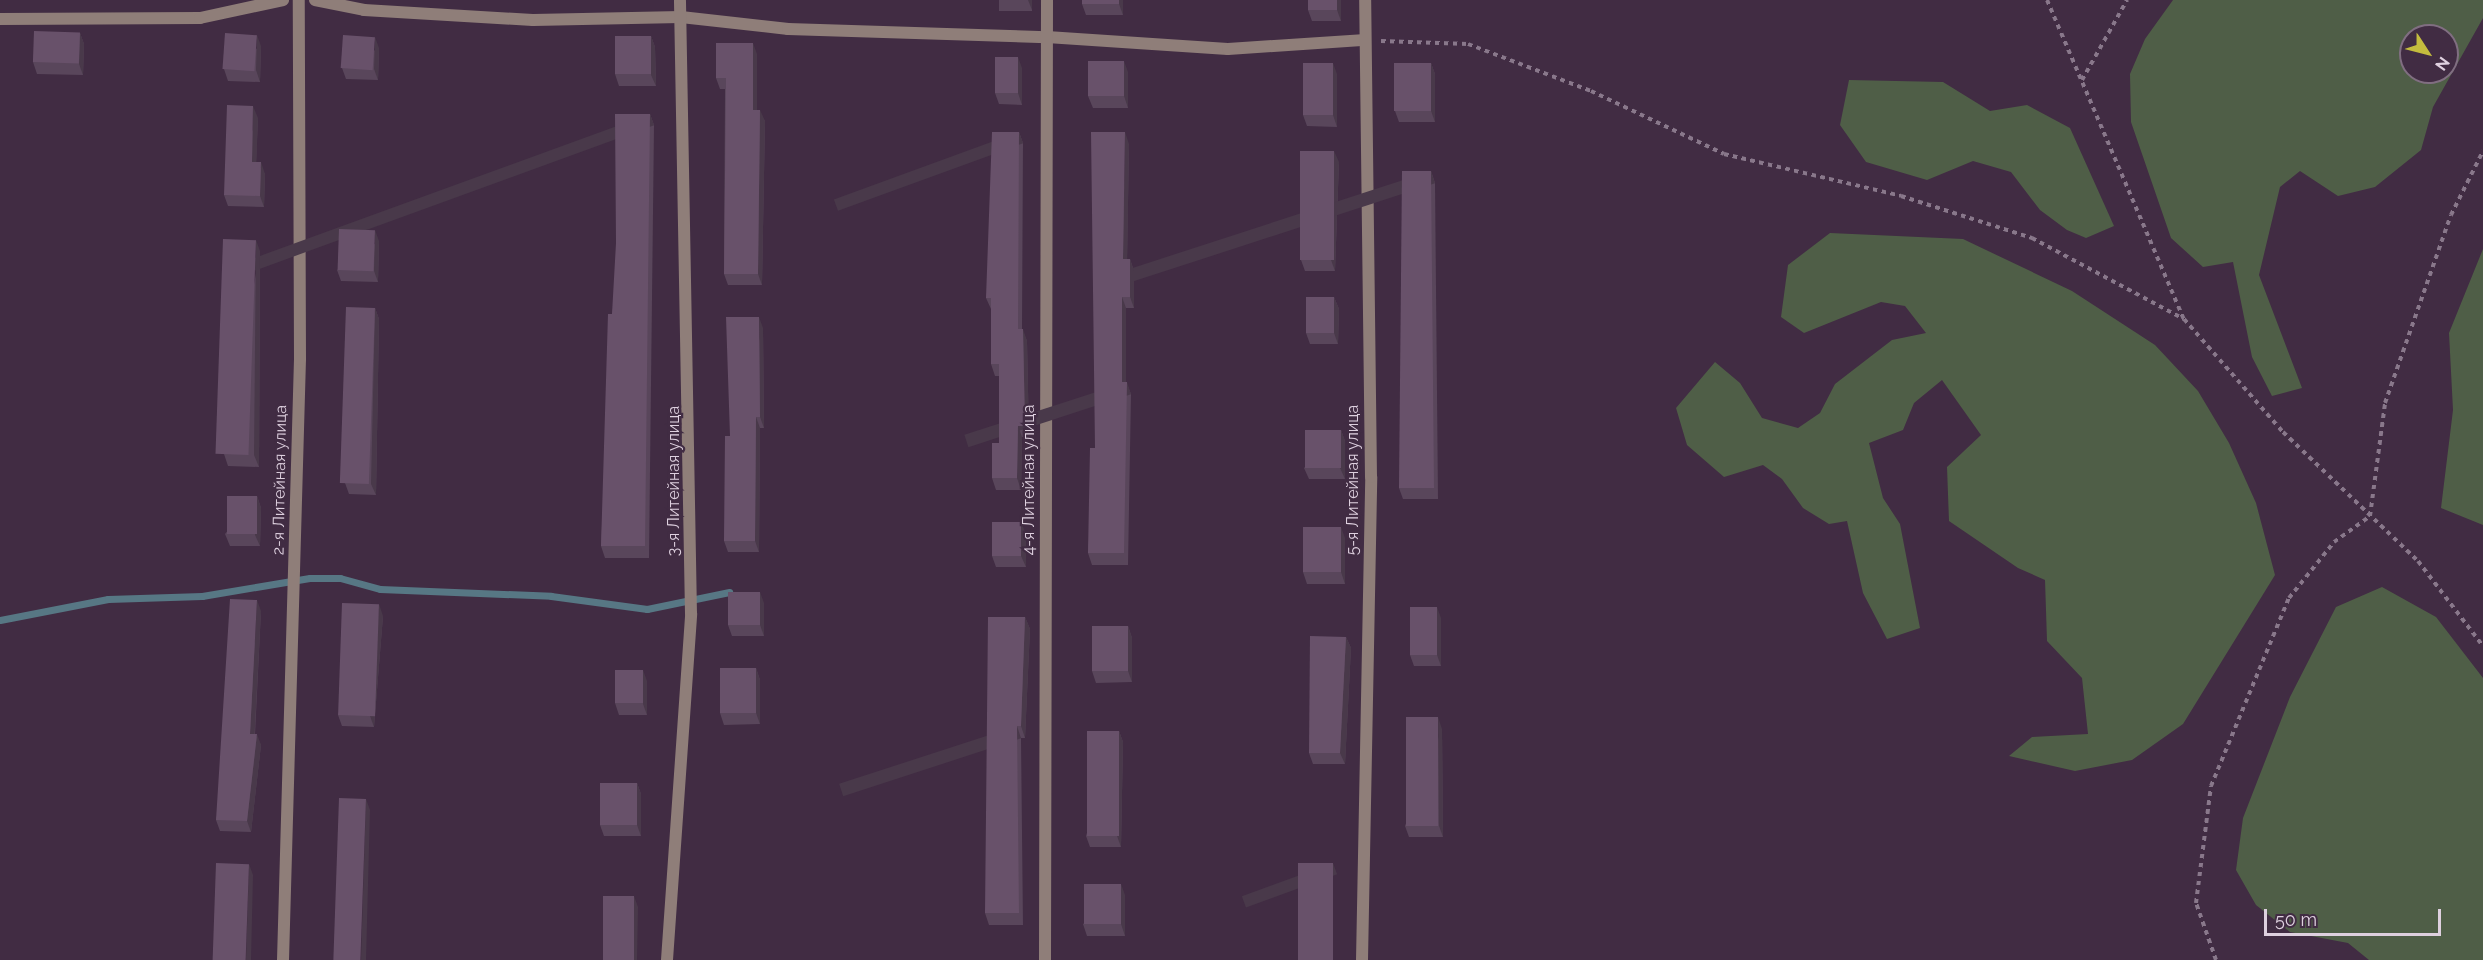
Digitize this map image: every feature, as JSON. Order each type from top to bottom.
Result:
[{"type":"street","points":[[0,19],[200,18],[283,0]]},
{"type":"street","name":"2-я Литейная улица","points":[[283,960],[300,359],[299,0]]},
{"type":"street","points":[[315,0],[364,10],[532,20],[681,17],[788,29],[1047,37],[1228,49],[1362,40]]},
{"type":"street","name":"3-я Литейная улица","points":[[668,960],[692,614],[680,0]]},
{"type":"street","name":"4-я Литейная улица","points":[[1045,960],[1047,0]]},
{"type":"street","name":"5-я Литейная улица","points":[[1362,960],[1371,477],[1362,40],[1365,0]]},
{"type":"path","points":[[2047,0],[2184,319],[2283,432],[2418,561],[2483,646]]},
{"type":"path","points":[[2081,81],[2127,0]]},
{"type":"path","points":[[1362,40],[1468,44],[1591,91],[1724,154],[1901,196],[2032,238],[2184,319]]},
{"type":"path","points":[[2216,960],[2196,903],[2211,786],[2289,598],[2334,542],[2370,516],[2385,402],[2451,215],[2483,151]]},
{"type":"green space","points":[[2173,0],[2483,0],[2483,18],[2459,61],[2459,24],[2399,24],[2399,84],[2446,84],[2433,107],[2421,150],[2375,187],[2338,196],[2300,171],[2280,187],[2259,275],[2302,388],[2272,396],[2252,357],[2233,262],[2203,267],[2171,238],[2131,122],[2130,74],[2145,39]]},
{"type":"green space","points":[[1849,80],[1943,82],[1990,111],[2027,105],[2070,128],[2114,226],[2086,238],[2067,230],[2040,210],[2011,172],[1973,161],[1927,180],[1866,162],[1840,125]]},
{"type":"green space","points":[[1830,233],[1963,239],[2072,291],[2155,345],[2198,391],[2229,443],[2256,503],[2275,575],[2183,724],[2132,760],[2075,771],[2009,756],[2032,737],[2088,734],[2082,678],[2047,641],[2045,580],[2018,568],[1949,521],[1947,467],[1981,435],[1942,380],[1914,403],[1903,430],[1869,443],[1883,498],[1900,524],[1920,628],[1887,639],[1863,593],[1847,521],[1829,524],[1803,508],[1782,479],[1763,465],[1724,477],[1687,445],[1676,408],[1715,362],[1740,383],[1762,418],[1798,428],[1820,413],[1835,384],[1892,340],[1926,333],[1905,306],[1881,302],[1804,333],[1781,317],[1788,265]]},
{"type":"green space","points":[[2483,249],[2483,525],[2441,508],[2453,410],[2449,333]]},
{"type":"green space","points":[[2382,587],[2436,617],[2483,678],[2483,960],[2369,960],[2348,943],[2290,932],[2256,905],[2236,870],[2243,818],[2290,697],[2336,607]]},
{"type":"building","points":[[1082,0],[1119,0],[1119,4],[1082,4]]},
{"type":"building","points":[[1308,0],[1337,0],[1337,10],[1308,10]]},
{"type":"building","points":[[34,31],[80,33],[79,64],[33,62]]},
{"type":"building","points":[[225,33],[257,35],[254,71],[222,69]]},
{"type":"building","points":[[343,35],[375,37],[373,70],[341,68]]},
{"type":"building","points":[[615,36],[651,36],[651,74],[615,74]]},
{"type":"building","points":[[716,43],[753,43],[753,110],[760,110],[758,274],[724,274],[726,78],[716,78]]},
{"type":"building","points":[[995,57],[1018,57],[1018,93],[995,93]]},
{"type":"building","points":[[1088,61],[1124,61],[1124,96],[1088,96]]},
{"type":"building","points":[[1303,63],[1333,63],[1333,115],[1303,115]]},
{"type":"building","points":[[1394,63],[1431,63],[1431,111],[1394,111]]},
{"type":"building","points":[[227,105],[253,106],[252,162],[261,162],[260,196],[224,195]]},
{"type":"building","points":[[615,114],[650,114],[645,546],[601,546],[608,314],[612,314],[616,243]]},
{"type":"building","points":[[992,132],[1019,132],[1018,329],[1023,329],[1025,426],[1018,426],[1017,478],[992,478],[992,443],[999,443],[999,364],[991,364],[991,298],[986,298]]},
{"type":"building","points":[[1091,132],[1125,132],[1123,259],[1130,259],[1130,297],[1122,297],[1122,382],[1127,382],[1124,553],[1088,553],[1090,448],[1095,448]]},
{"type":"building","points":[[1300,151],[1334,151],[1334,260],[1300,260]]},
{"type":"building","points":[[1402,171],[1431,171],[1434,488],[1399,488]]},
{"type":"building","points":[[339,229],[375,230],[374,271],[338,270]]},
{"type":"building","points":[[223,239],[256,240],[248,455],[215,454]]},
{"type":"building","points":[[1306,297],[1334,297],[1334,333],[1306,333]]},
{"type":"building","points":[[346,307],[375,308],[369,484],[340,483]]},
{"type":"building","points":[[726,317],[759,317],[760,417],[756,417],[755,541],[724,541],[725,436],[730,436]]},
{"type":"building","points":[[1305,430],[1341,430],[1341,468],[1305,468]]},
{"type":"building","points":[[227,496],[257,496],[257,534],[227,534]]},
{"type":"building","points":[[992,522],[1021,522],[1021,556],[992,556]]},
{"type":"building","points":[[1303,527],[1341,527],[1341,572],[1303,572]]},
{"type":"building","points":[[728,592],[760,592],[760,625],[728,625]]},
{"type":"building","points":[[230,599],[257,600],[250,734],[257,734],[247,821],[216,820]]},
{"type":"building","points":[[342,603],[379,604],[375,716],[338,715]]},
{"type":"building","points":[[1410,607],[1437,607],[1437,655],[1410,655]]},
{"type":"building","points":[[988,617],[1025,617],[1021,726],[1017,726],[1019,913],[985,913]]},
{"type":"building","points":[[1092,626],[1128,626],[1128,671],[1092,671]]},
{"type":"building","points":[[1310,636],[1346,637],[1340,753],[1309,753]]},
{"type":"building","points":[[720,668],[756,668],[756,713],[720,713]]},
{"type":"building","points":[[615,670],[643,670],[643,703],[615,703]]},
{"type":"building","points":[[1406,717],[1438,717],[1438,826],[1406,826]]},
{"type":"building","points":[[1087,731],[1119,731],[1119,836],[1087,836]]},
{"type":"building","points":[[600,783],[637,783],[637,825],[600,825]]},
{"type":"building","points":[[339,798],[366,799],[360,960],[333,960]]},
{"type":"building","points":[[216,863],[249,864],[246,960],[213,960]]},
{"type":"building","points":[[1298,863],[1333,863],[1333,960],[1298,960]]},
{"type":"building","points":[[1084,884],[1121,884],[1121,924],[1084,924]]},
{"type":"building","points":[[603,896],[634,896],[634,960],[603,960]]},
{"type":"waterway","points":[[0,620],[108,599],[202,596],[310,578],[340,578],[380,589],[551,596],[647,609],[729,592]]}]
